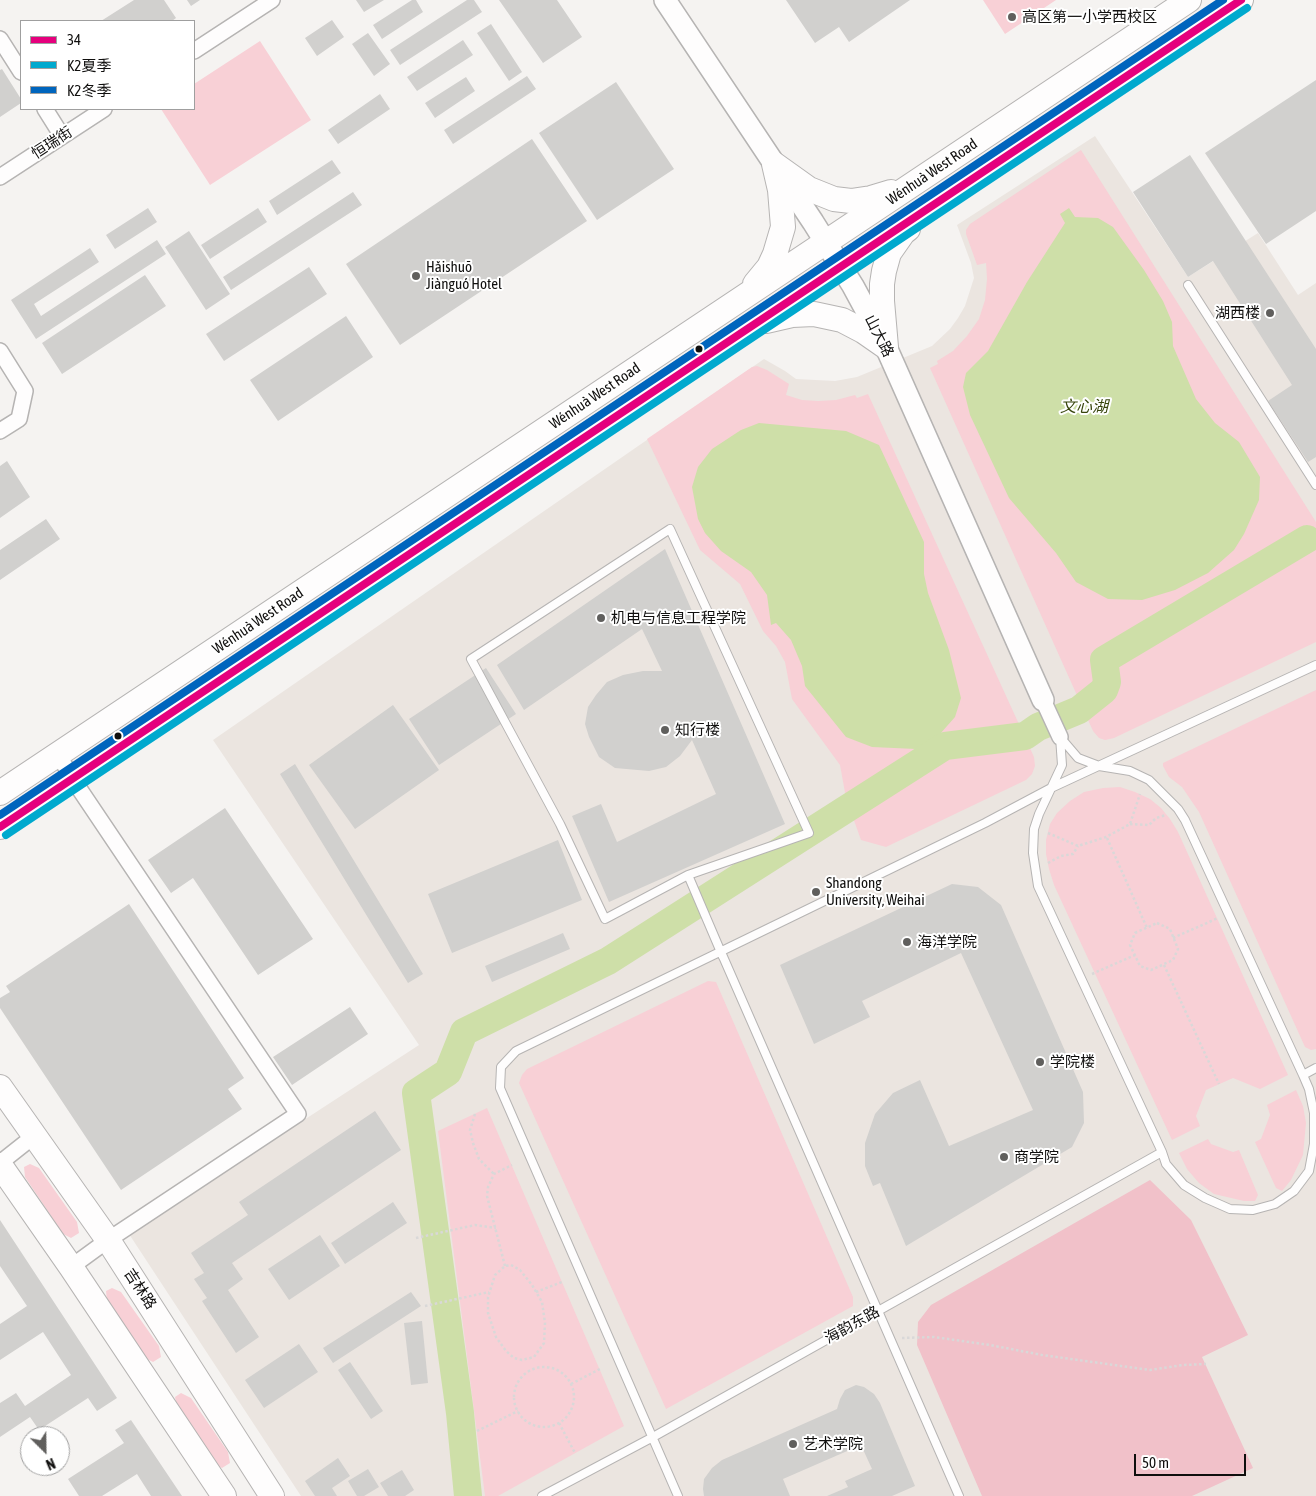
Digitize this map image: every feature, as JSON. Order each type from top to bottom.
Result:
[{"type":"main road","name":"山大路","points":[[665,0],[826,242],[886,347],[1043,700]]},
{"type":"main road","name":"Wénhuà West Road","points":[[0,793],[1189,0]]},
{"type":"main road","name":"Wénhuà West Road","points":[[0,827],[1241,0]]},
{"type":"main road","points":[[774,164],[809,189],[834,199],[871,198],[889,193],[928,174]]},
{"type":"main road","points":[[734,303],[756,284],[776,254],[782,227],[780,190],[774,164]]},
{"type":"main road","points":[[886,347],[882,284],[889,253],[903,233],[940,200]]},
{"type":"main road","points":[[754,323],[792,315],[814,314],[842,320],[863,330],[886,347]]},
{"type":"main road","name":"吉林路","points":[[0,1087],[108,1240],[272,1496]]},
{"type":"main road","points":[[0,1164],[72,1267],[224,1496]]},
{"type":"street","points":[[195,50],[272,0]]},
{"type":"street","points":[[0,39],[20,70]]},
{"type":"street","points":[[46,110],[62,136]]},
{"type":"street","name":"恒瑞街","points":[[0,177],[102,110]]},
{"type":"street","points":[[0,351],[25,391],[18,419],[0,432]]},
{"type":"street","points":[[1043,700],[1060,736]]},
{"type":"street","points":[[58,754],[72,778],[298,1114],[108,1240],[72,1267]]},
{"type":"street","points":[[0,1164],[34,1136]]},
{"type":"lane","points":[[1188,285],[1316,485]]},
{"type":"lane","points":[[670,529],[808,833],[688,875],[605,919],[560,824],[472,659],[670,529]]},
{"type":"lane","points":[[678,1496],[500,1088],[501,1067],[516,1051],[721,954],[1051,788],[1316,664]]},
{"type":"lane","points":[[1060,736],[1078,758],[1099,766],[1130,771],[1150,780],[1178,809],[1185,820],[1309,1088],[1314,1113],[1314,1144],[1309,1171],[1294,1191],[1275,1204],[1253,1210],[1230,1209],[1205,1198],[1184,1185],[1166,1164],[1038,886],[1033,853],[1034,829],[1062,765],[1060,736]]},
{"type":"lane","points":[[1039,814],[1057,790],[1077,776],[1102,771],[1130,771]]},
{"type":"lane","points":[[688,875],[959,1496]]},
{"type":"lane","points":[[1303,1075],[1316,1068]]},
{"type":"lane","name":"海韵东路","points":[[542,1496],[653,1437],[1162,1152]]},
{"type":"path","points":[[1130,824],[1140,794]]},
{"type":"path","points":[[1048,863],[1061,856],[1073,854],[1078,846],[1106,837],[1130,824],[1149,825],[1156,818],[1166,815]]},
{"type":"path","points":[[1048,833],[1078,846]]},
{"type":"path","points":[[1106,837],[1147,928]]},
{"type":"path","points":[[1174,938],[1228,913]]},
{"type":"path","points":[[1157,923],[1170,929],[1178,949],[1173,960],[1151,970],[1140,966],[1130,945],[1135,933],[1147,928],[1157,923]]},
{"type":"path","points":[[1082,979],[1135,955]]},
{"type":"path","points":[[1164,965],[1219,1084]]},
{"type":"path","points":[[475,1114],[470,1130],[473,1144],[479,1159],[494,1174]]},
{"type":"path","points":[[505,1266],[487,1196],[488,1187],[494,1174],[512,1165]]},
{"type":"path","points":[[416,1238],[476,1225],[496,1228]]},
{"type":"path","points":[[511,1265],[520,1270],[542,1302],[545,1323],[544,1342],[534,1357],[522,1360],[514,1358],[506,1351],[496,1337],[488,1313],[489,1292],[495,1275],[505,1266],[511,1265]]},
{"type":"path","points":[[536,1292],[562,1282]]},
{"type":"path","points":[[424,1306],[489,1292]]},
{"type":"path","points":[[890,1339],[934,1337],[1150,1370],[1206,1364]]},
{"type":"path","points":[[541,1367],[560,1371],[568,1378],[571,1384],[574,1398],[572,1408],[559,1423],[550,1426],[532,1424],[518,1411],[515,1402],[515,1392],[523,1376],[531,1370],[541,1367]]},
{"type":"path","points":[[571,1384],[600,1369]]},
{"type":"path","points":[[477,1432],[518,1411]]},
{"type":"path","points":[[559,1423],[575,1453]]},
{"type":"shaded area","name":"高区第一小学西校区","points":[[983,0],[1056,0],[1005,34]]},
{"type":"shaded area","points":[[260,41],[311,120],[210,185],[162,110],[195,110],[195,83]]},
{"type":"shaded area","name":"Shandong University, Weihai","points":[[1095,136],[1188,277],[1258,233],[1298,295],[1316,283],[1316,1496],[301,1496],[129,1234],[419,1045],[213,740],[764,359],[796,379],[835,381],[857,377],[932,346],[950,329],[958,318],[965,306],[974,278],[971,263],[957,225]]},
{"type":"shaded area","points":[[1081,150],[1316,522],[1316,642],[1114,738],[1105,740],[1099,738],[1093,731],[930,368],[938,364],[937,361],[953,351],[967,336],[979,319],[985,300],[986,263],[977,265],[966,234],[970,224]]},
{"type":"shaded area","points":[[757,366],[789,384],[786,395],[802,400],[836,400],[855,395],[857,398],[868,394],[1034,757],[1035,766],[1032,774],[1026,780],[886,847],[861,840],[846,798],[840,765],[792,699],[785,662],[776,646],[763,631],[740,584],[700,550],[647,439],[752,367]]},
{"type":"shaded area","points":[[1316,690],[1316,1049],[1311,1050],[1305,1047],[1199,812],[1182,787],[1169,777],[1163,763]]},
{"type":"shaded area","points":[[1120,787],[1150,799],[1161,808],[1178,832],[1288,1075],[1260,1089],[1233,1078],[1206,1090],[1196,1116],[1200,1126],[1172,1140],[1054,885],[1046,854],[1046,840],[1050,824],[1057,813],[1070,801],[1084,792]]},
{"type":"shaded area","points":[[708,981],[716,982],[853,1297],[853,1306],[666,1409],[519,1083],[527,1069]]},
{"type":"shaded area","points":[[1296,1090],[1303,1106],[1306,1123],[1303,1155],[1291,1180],[1282,1191],[1276,1188],[1255,1142],[1261,1139],[1270,1115],[1267,1105]]},
{"type":"shaded area","points":[[487,1108],[624,1426],[498,1496],[485,1496],[438,1131]]},
{"type":"shaded area","points":[[1208,1139],[1211,1144],[1233,1152],[1239,1150],[1258,1195],[1255,1201],[1244,1201],[1214,1194],[1199,1183],[1187,1169],[1179,1153]]},
{"type":"shaded area","points":[[30,1164],[39,1168],[77,1222],[79,1233],[71,1238],[63,1234],[25,1177],[24,1167]]},
{"type":"shaded area","points":[[1150,1180],[1191,1220],[1248,1335],[1202,1357],[1253,1468],[1192,1496],[982,1496],[917,1345],[918,1322],[931,1305]]},
{"type":"shaded area","points":[[112,1288],[121,1292],[159,1346],[161,1357],[153,1362],[145,1358],[107,1301],[106,1291]]},
{"type":"shaded area","points":[[181,1393],[191,1398],[228,1452],[230,1463],[222,1468],[214,1464],[177,1407],[175,1397]]},
{"type":"water","name":"文心湖","points":[[1069,208],[1075,217],[1098,218],[1113,227],[1144,270],[1163,301],[1172,322],[1173,346],[1196,399],[1215,423],[1239,442],[1260,477],[1259,500],[1244,534],[1234,550],[1208,573],[1175,590],[1142,600],[1108,599],[1076,582],[1056,553],[1009,498],[970,415],[963,387],[966,373],[988,351],[1027,282],[1065,223],[1060,214]]},
{"type":"water","points":[[759,423],[846,431],[879,445],[924,542],[924,574],[928,593],[949,650],[961,698],[955,717],[932,743],[916,749],[872,747],[846,737],[805,686],[802,666],[791,640],[776,623],[771,625],[767,595],[751,572],[721,551],[705,533],[698,519],[692,487],[698,467],[712,449],[741,430]]},
{"type":"building","points":[[134,0],[164,0],[176,18],[173,20],[103,20]]},
{"type":"building","points":[[187,0],[200,0],[191,6]]},
{"type":"building","points":[[356,0],[384,0],[364,12]]},
{"type":"building","points":[[412,0],[416,0],[423,12],[382,39],[373,25]]},
{"type":"building","points":[[467,0],[474,0],[482,12],[400,65],[390,50]]},
{"type":"building","points":[[499,0],[557,0],[582,37],[543,63]]},
{"type":"building","points":[[786,0],[910,0],[849,42],[839,27],[815,43]]},
{"type":"building","points":[[332,20],[344,37],[317,56],[305,38]]},
{"type":"building","points":[[491,24],[522,72],[509,81],[477,33]]},
{"type":"building","points":[[368,33],[390,64],[374,76],[352,44]]},
{"type":"building","points":[[463,40],[473,55],[417,91],[407,77]]},
{"type":"building","points":[[2,69],[20,97],[20,104],[0,117],[0,70]]},
{"type":"building","points":[[527,76],[536,89],[453,144],[444,130]]},
{"type":"building","points":[[466,77],[475,91],[435,118],[425,103]]},
{"type":"building","points":[[1316,80],[1316,211],[1266,244],[1205,153]]},
{"type":"building","points":[[616,82],[674,169],[597,220],[539,133]]},
{"type":"building","points":[[380,94],[390,109],[338,144],[328,130]]},
{"type":"building","points":[[532,139],[587,221],[400,345],[346,264]]},
{"type":"building","name":"湖西楼","points":[[1190,155],[1316,349],[1316,457],[1308,462],[1268,401],[1292,385],[1213,261],[1188,277],[1133,192]]},
{"type":"building","points":[[332,160],[341,173],[277,215],[269,201]]},
{"type":"building","points":[[353,192],[362,205],[231,290],[223,277]]},
{"type":"building","points":[[148,208],[157,222],[115,249],[106,235]]},
{"type":"building","points":[[258,208],[267,222],[210,259],[201,245]]},
{"type":"building","points":[[189,231],[230,294],[206,310],[165,247]]},
{"type":"building","points":[[157,240],[166,254],[36,339],[11,300],[90,248],[99,262],[34,304],[41,316]]},
{"type":"building","points":[[309,267],[327,294],[224,361],[206,334]]},
{"type":"building","points":[[145,275],[166,306],[62,374],[42,343]]},
{"type":"building","points":[[346,316],[373,357],[278,421],[250,380]]},
{"type":"building","points":[[7,461],[30,497],[0,518],[0,466]]},
{"type":"building","points":[[46,519],[60,539],[0,580],[0,550]]},
{"type":"building","name":"知行楼","points":[[665,549],[785,824],[609,902],[572,816],[601,804],[617,842],[716,794],[692,740],[680,756],[666,767],[649,771],[615,768],[599,757],[589,737],[585,724],[588,707],[607,682],[623,675],[643,671],[662,671],[642,629],[524,710],[497,665]]},
{"type":"building","points":[[486,668],[516,714],[439,765],[409,719]]},
{"type":"building","points":[[393,705],[439,770],[355,829],[309,765]]},
{"type":"building","points":[[295,764],[423,974],[408,983],[280,774]]},
{"type":"building","points":[[225,808],[313,939],[258,975],[193,878],[171,893],[148,860]]},
{"type":"building","points":[[558,840],[582,900],[452,953],[428,894]]},
{"type":"building","name":"学院楼","points":[[952,884],[978,887],[1001,905],[1083,1092],[1084,1123],[1072,1147],[906,1246],[880,1183],[873,1186],[865,1166],[865,1143],[875,1114],[893,1093],[920,1080],[949,1146],[1033,1110],[961,953],[862,1001],[870,1017],[814,1044],[780,965]]},
{"type":"building","points":[[129,904],[244,1078],[228,1089],[242,1109],[121,1190],[0,1008],[0,998],[10,992],[6,986]]},
{"type":"building","points":[[563,933],[570,949],[492,982],[485,966]]},
{"type":"building","points":[[350,1007],[368,1034],[292,1085],[273,1057]]},
{"type":"building","points":[[375,1111],[401,1150],[232,1263],[243,1279],[228,1290],[259,1337],[236,1353],[202,1301],[207,1298],[194,1279],[204,1273],[191,1253],[248,1215],[239,1202]]},
{"type":"building","points":[[393,1202],[407,1223],[345,1264],[331,1243]]},
{"type":"building","points":[[0,1220],[117,1398],[97,1411],[88,1398],[45,1426],[36,1426],[30,1417],[0,1437],[0,1403],[16,1393],[25,1406],[71,1375],[43,1332],[0,1360],[0,1324],[27,1306],[0,1266]]},
{"type":"building","points":[[320,1235],[340,1266],[289,1300],[268,1269]]},
{"type":"building","points":[[411,1292],[421,1306],[333,1363],[323,1348]]},
{"type":"building","points":[[422,1321],[428,1383],[411,1385],[404,1323]]},
{"type":"building","points":[[299,1344],[318,1372],[264,1408],[245,1380]]},
{"type":"building","points":[[350,1362],[383,1411],[371,1419],[338,1370]]},
{"type":"building","points":[[856,1385],[864,1387],[874,1394],[880,1403],[915,1486],[892,1496],[827,1496],[848,1487],[845,1481],[872,1469],[861,1445],[783,1479],[790,1496],[704,1496],[704,1479],[712,1468],[722,1460],[837,1409],[845,1390]]},
{"type":"building","points":[[131,1420],[182,1496],[151,1496],[137,1474],[102,1496],[79,1496],[68,1479],[124,1443],[115,1430]]},
{"type":"building","points":[[338,1458],[350,1476],[332,1488],[337,1496],[315,1496],[305,1481]]},
{"type":"building","points":[[368,1469],[379,1487],[364,1496],[357,1496],[348,1481]]},
{"type":"building","points":[[402,1470],[414,1490],[405,1496],[388,1496],[380,1483]]},
{"type":"waterway","points":[[468,1496],[460,1413],[416,1093],[448,1072],[464,1032],[608,961],[945,746],[1025,736],[1038,727],[1079,710],[1104,690],[1107,682],[1104,660],[1307,539]]},
{"type":"transit line","name":"K2冬季","points":[[0,815],[1223,0]]},
{"type":"transit line","name":"34","points":[[0,827],[1241,0]]},
{"type":"transit line","name":"K2夏季","points":[[6,835],[1247,8]]},
{"type":"place","name":"高区第一小学西校区","points":[[1012,17]]},
{"type":"place","name":"Hǎishuō Jiànguó Hotel","points":[[416,276]]},
{"type":"place","name":"湖西楼","points":[[1270,313]]},
{"type":"place","name":"机电与信息工程学院","points":[[601,618]]},
{"type":"place","name":"知行楼","points":[[665,730]]},
{"type":"place","name":"Shandong University, Weihai","points":[[816,892]]},
{"type":"place","name":"海洋学院","points":[[907,942]]},
{"type":"place","name":"学院楼","points":[[1040,1062]]},
{"type":"place","name":"商学院","points":[[1004,1157]]},
{"type":"place","name":"艺术学院","points":[[793,1444]]}]
